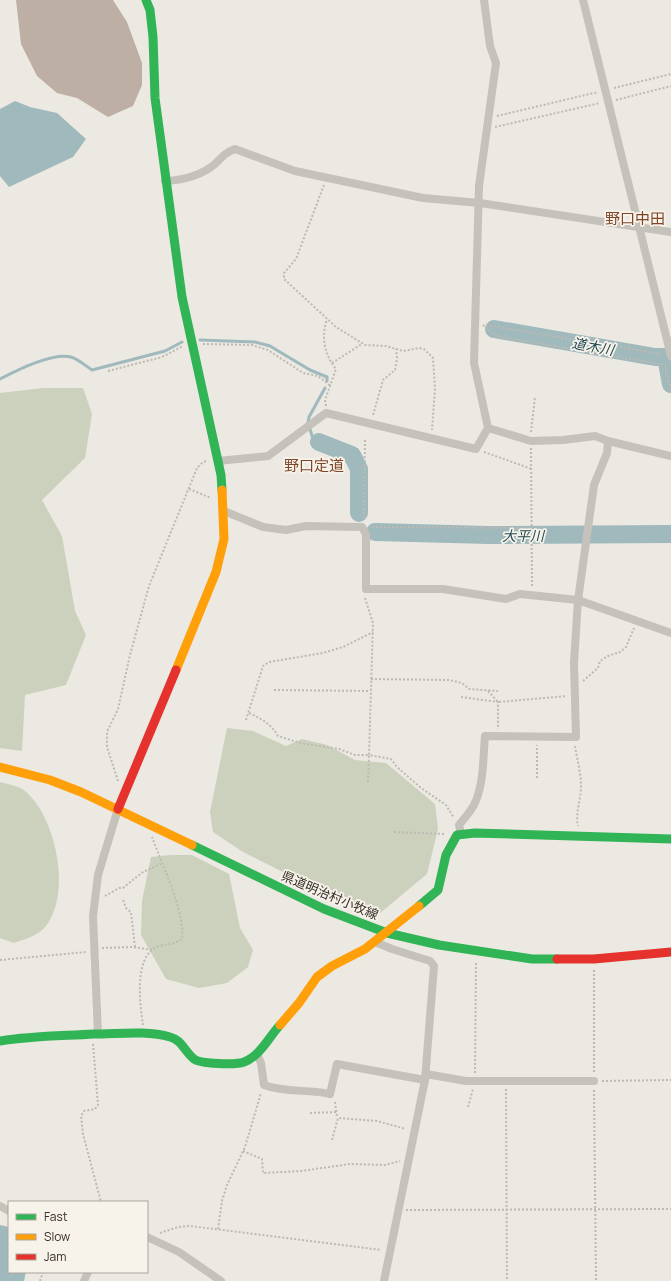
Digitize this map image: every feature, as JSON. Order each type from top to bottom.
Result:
[{"type":"street","points":[[95,1034],[93,916],[98,875],[118,809],[216,572],[224,539],[224,498],[218,460],[182,297],[165,181],[154,98],[150,10],[146,0]]},
{"type":"street","points":[[218,460],[268,456],[326,413],[371,422],[476,449],[488,428],[474,363],[480,186],[486,129],[496,63],[490,46],[484,0]]},
{"type":"street","points":[[583,0],[671,354]]},
{"type":"street","points":[[165,181],[181,180],[203,172],[215,164],[223,155],[235,149],[295,171],[424,198],[480,203],[671,232]]},
{"type":"street","points":[[488,428],[531,441],[595,436],[608,441],[671,456]]},
{"type":"street","points":[[0,1041],[25,1037],[95,1034],[145,1034],[170,1038],[182,1043],[187,1052],[195,1060],[214,1063],[244,1062],[257,1054],[273,1032],[299,1003],[317,978],[332,966],[365,949],[375,942],[438,890],[443,858],[473,807],[476,799],[482,774],[485,736],[575,737],[574,663],[578,600],[594,485],[607,453],[608,441]]},
{"type":"street","points":[[224,510],[263,527],[286,530],[306,526],[362,527],[366,534],[366,589],[443,588],[506,599],[520,594],[578,600],[671,633]]},
{"type":"street","name":"県道明治村小牧線","points":[[0,767],[50,780],[118,809],[324,909],[387,933],[477,952],[532,958],[594,959],[671,952]]},
{"type":"street","points":[[459,832],[671,839]]},
{"type":"street","points":[[375,942],[430,961],[434,966],[426,1077],[400,1210],[384,1281]]},
{"type":"street","points":[[257,1054],[262,1063],[264,1085],[274,1089],[316,1091],[330,1094],[337,1064],[426,1077],[475,1081],[594,1081]]},
{"type":"street","points":[[148,1237],[179,1252],[221,1281]]},
{"type":"path","points":[[488,118],[671,74]]},
{"type":"path","points":[[486,129],[608,102],[671,86]]},
{"type":"path","points":[[327,178],[296,259],[284,273],[284,279],[336,327],[362,344],[403,350],[424,349],[433,358],[435,411],[431,437]]},
{"type":"path","points":[[326,413],[325,400],[336,373],[336,369],[325,349],[324,336],[327,319]]},
{"type":"path","points":[[476,324],[497,326],[660,354],[671,354]]},
{"type":"path","points":[[485,325],[496,336],[665,365],[671,392]]},
{"type":"path","points":[[108,371],[162,357],[192,344],[252,345],[268,350],[303,373],[318,376],[331,386]]},
{"type":"path","points":[[332,363],[362,344]]},
{"type":"path","points":[[371,422],[383,380],[395,370],[397,358],[396,349]]},
{"type":"path","points":[[532,595],[533,528],[530,434],[535,397]]},
{"type":"path","points":[[365,438],[365,514],[362,527],[533,528]]},
{"type":"path","points":[[476,449],[532,469]]},
{"type":"path","points":[[114,770],[107,747],[106,732],[118,709],[130,655],[149,586],[197,468],[203,462],[218,460]]},
{"type":"path","points":[[189,489],[214,500],[224,498]]},
{"type":"path","points":[[366,589],[365,598],[373,623],[368,782]]},
{"type":"path","points":[[460,697],[498,702],[575,692],[598,668],[600,661],[608,656],[620,652],[626,647],[637,621]]},
{"type":"path","points":[[246,720],[263,666],[270,662],[323,653],[343,647],[373,632]]},
{"type":"path","points":[[371,679],[449,680],[462,683],[469,689],[498,691]]},
{"type":"path","points":[[274,690],[371,691]]},
{"type":"path","points":[[487,690],[498,702],[498,736]]},
{"type":"path","points":[[248,713],[261,718],[272,727],[278,736],[300,743],[339,749],[355,755],[370,755],[391,759],[397,768],[421,788],[446,805],[459,832],[394,832]]},
{"type":"path","points":[[537,737],[537,778]]},
{"type":"path","points":[[575,737],[581,784],[577,821],[582,837]]},
{"type":"path","points":[[145,1034],[140,988],[141,975],[147,954],[156,947],[176,944],[182,939],[183,929],[177,906],[152,838],[157,828]]},
{"type":"path","points":[[94,904],[106,895],[119,888],[123,888],[143,872],[162,864]]},
{"type":"path","points":[[122,900],[126,908],[131,912],[135,947]]},
{"type":"path","points":[[0,960],[135,947],[153,950]]},
{"type":"path","points":[[468,1106],[475,1081],[477,952]]},
{"type":"path","points":[[594,959],[596,1281]]},
{"type":"path","points":[[95,1034],[98,1105],[95,1109],[84,1111],[81,1116],[101,1201]]},
{"type":"path","points":[[594,1081],[671,1080]]},
{"type":"path","points":[[506,1082],[507,1281]]},
{"type":"path","points":[[218,1229],[222,1201],[227,1185],[243,1151],[264,1085]]},
{"type":"path","points":[[330,1094],[334,1098],[338,1118],[332,1140]]},
{"type":"path","points":[[310,1113],[336,1112]]},
{"type":"path","points":[[338,1118],[377,1121],[415,1132]]},
{"type":"path","points":[[243,1151],[262,1159],[263,1173],[301,1171],[350,1164],[374,1165],[401,1161],[409,1162]]},
{"type":"path","points":[[400,1210],[671,1209]]},
{"type":"path","points":[[148,1237],[178,1227],[190,1226],[390,1251]]},
{"type":"green space","points":[[43,388],[83,388],[92,414],[85,458],[42,500],[62,536],[75,611],[86,635],[66,685],[25,695],[22,751],[0,748],[0,393]]},
{"type":"green space","points":[[227,728],[253,731],[286,746],[302,739],[327,745],[355,760],[386,763],[435,804],[438,829],[427,874],[379,914],[349,901],[329,889],[285,873],[243,852],[213,832],[210,812]]},
{"type":"green space","points":[[0,782],[23,789],[36,803],[45,818],[52,836],[57,856],[59,876],[58,895],[54,912],[46,926],[35,935],[14,943],[0,938]]},
{"type":"green space","points":[[192,855],[229,874],[240,928],[253,950],[248,967],[227,983],[199,988],[166,979],[141,935],[142,901],[151,857]]},
{"type":"water","points":[[15,101],[30,107],[57,113],[86,139],[73,157],[9,187],[0,176],[0,109]]},
{"type":"water","points":[[0,1225],[8,1227],[8,1273],[26,1273],[24,1281],[0,1281]]},
{"type":"building","points":[[16,0],[113,0],[127,22],[142,63],[142,85],[133,106],[108,117],[77,98],[57,93],[37,76],[21,44]]},
{"type":"waterway","name":"道木川","points":[[494,329],[655,357],[666,357],[671,384]]},
{"type":"waterway","points":[[200,340],[255,342],[270,346],[310,370],[327,377],[327,381]]},
{"type":"waterway","points":[[0,379],[35,363],[54,357],[71,357],[92,370],[165,351],[182,342]]},
{"type":"waterway","points":[[308,423],[309,417],[325,388]]},
{"type":"waterway","points":[[310,429],[312,436],[319,442]]},
{"type":"waterway","name":"大平川","points":[[319,442],[352,455],[359,469],[359,513]]},
{"type":"waterway","name":"大平川","points":[[375,532],[488,535],[671,534]]},
{"type":"traffic: fast","points":[[146,0],[150,10],[153,37],[155,98],[182,297],[221,475],[222,490]]},
{"type":"traffic: fast","points":[[419,906],[438,890],[446,855],[457,835],[475,833],[671,839]]},
{"type":"traffic: fast","points":[[192,845],[324,909],[387,933],[439,945],[532,959],[557,959]]},
{"type":"traffic: fast","points":[[0,1041],[35,1037],[94,1034],[151,1034],[174,1038],[194,1059],[198,1061],[218,1064],[234,1064],[244,1062],[260,1051],[280,1025]]},
{"type":"traffic: slow","points":[[176,670],[216,572],[224,539],[222,490]]},
{"type":"traffic: slow","points":[[0,767],[50,780],[81,792],[192,845]]},
{"type":"traffic: slow","points":[[280,1025],[299,1003],[317,977],[332,966],[365,949],[419,906]]},
{"type":"traffic: jam","points":[[118,809],[176,670]]},
{"type":"traffic: jam","points":[[557,959],[594,959],[671,952]]},
{"type":"district","name":"野口中田","points":[[635,218]]},
{"type":"district","name":"野口定道","points":[[314,465]]}]
